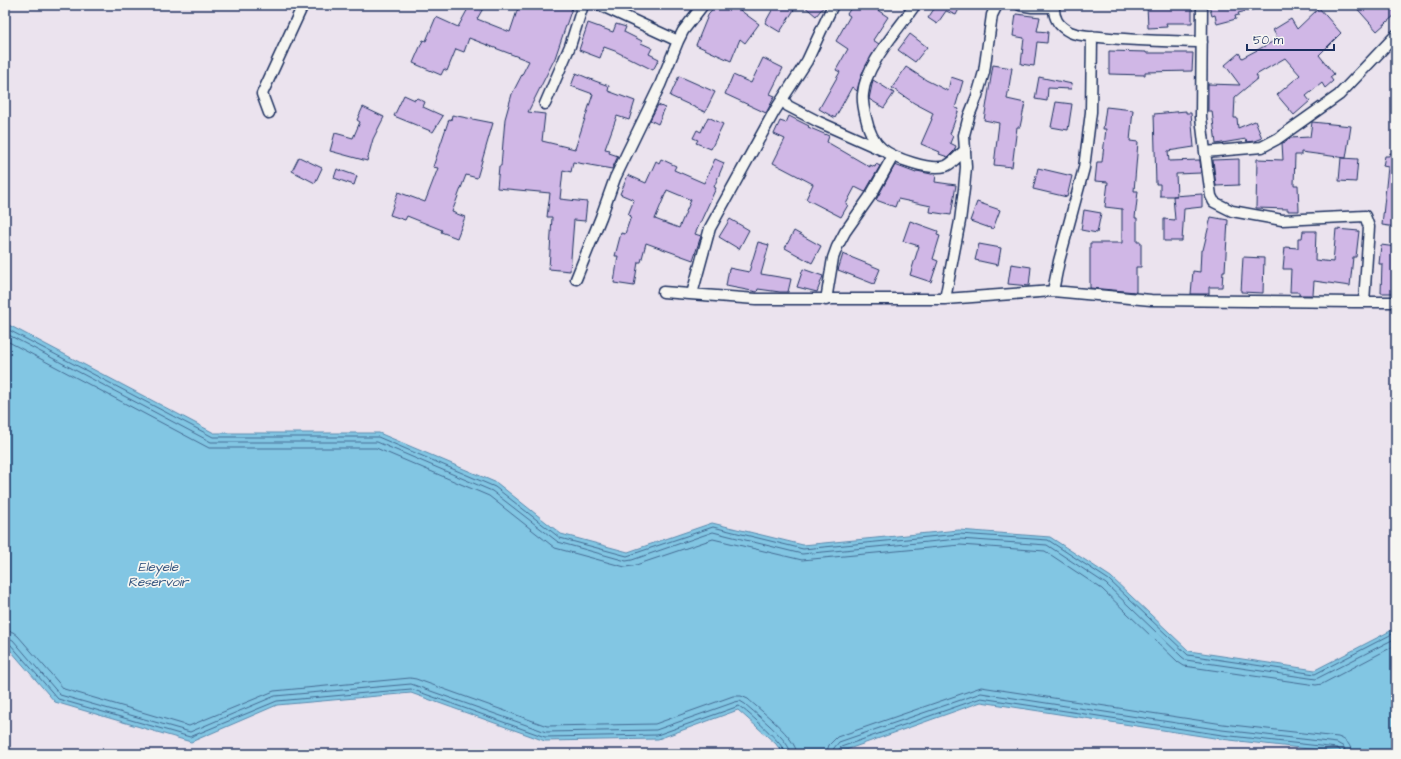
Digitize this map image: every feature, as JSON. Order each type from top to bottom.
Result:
[{"type":"street","points":[[270,113],[262,94],[303,5]]},
{"type":"street","points":[[545,104],[570,46],[583,5]]},
{"type":"street","points":[[600,5],[678,41]]},
{"type":"street","points":[[576,280],[615,178],[660,85],[678,41],[683,31],[703,5]]},
{"type":"street","points":[[692,294],[710,228],[738,174],[807,61],[833,5]]},
{"type":"street","points":[[889,154],[874,141],[869,131],[862,94],[866,80],[881,50],[915,5]]},
{"type":"street","points":[[945,299],[960,221],[964,189],[966,167],[964,135],[968,116],[977,96],[984,72],[992,15],[997,5]]},
{"type":"street","points":[[1020,5],[1032,7],[1054,6],[1053,14],[1058,24],[1069,31],[1081,35],[1119,40],[1202,42]]},
{"type":"street","points":[[1202,5],[1201,117],[1211,196],[1214,202],[1232,211],[1282,220],[1365,216],[1369,227],[1364,302]]},
{"type":"street","points":[[1205,152],[1262,146],[1277,139],[1339,94],[1396,35]]},
{"type":"street","points":[[1053,291],[1084,168],[1091,112],[1092,36]]},
{"type":"street","points":[[783,99],[788,106],[819,122],[889,154],[926,167],[948,165],[965,150]]},
{"type":"street","points":[[826,300],[833,258],[837,247],[845,232],[879,183],[889,154]]},
{"type":"street","points":[[663,292],[756,299],[826,300],[945,299],[1053,291],[1151,300],[1396,302]]},
{"type":"water","name":"Eleyele Reservoir","points":[[5,323],[214,433],[379,433],[497,483],[561,534],[628,552],[712,523],[803,545],[959,530],[1050,537],[1111,577],[1189,651],[1315,670],[1396,628],[1396,754],[1344,753],[1221,739],[981,702],[843,751],[840,754],[783,754],[776,744],[738,710],[658,739],[545,741],[411,693],[277,705],[191,742],[55,702],[5,644]]},
{"type":"building","points":[[470,5],[485,5],[477,19],[510,32],[519,5],[563,5],[572,8],[555,58],[528,112],[545,114],[542,141],[575,149],[593,94],[571,86],[576,73],[609,86],[608,91],[635,101],[629,120],[617,116],[605,149],[610,150],[609,153],[618,156],[612,169],[573,162],[571,172],[563,170],[560,199],[587,202],[585,221],[574,220],[570,271],[549,269],[552,217],[547,217],[550,193],[497,188],[499,166],[501,166],[505,119],[512,94],[529,61],[469,38],[464,52],[456,49],[447,71],[444,69],[441,75],[413,63],[423,40],[426,41],[436,17],[458,27]]},
{"type":"building","points":[[716,5],[733,5],[759,24],[745,43],[740,39],[731,61],[696,45],[709,13]]},
{"type":"building","points":[[775,5],[797,5],[780,32],[765,23]]},
{"type":"building","points":[[803,5],[825,5],[816,16]]},
{"type":"building","points":[[853,5],[870,5],[888,17],[873,40],[879,44],[862,73],[857,91],[852,87],[835,118],[819,109],[840,72],[836,70],[848,49],[836,41],[850,16],[847,14]]},
{"type":"building","points":[[934,5],[961,5],[956,15],[946,11],[937,24],[928,18],[936,6]]},
{"type":"building","points":[[1147,5],[1192,5],[1192,23],[1166,23],[1167,27],[1148,28]]},
{"type":"building","points":[[1209,5],[1255,5],[1256,9],[1238,13],[1239,15],[1235,16],[1236,19],[1217,24],[1215,15],[1212,16]]},
{"type":"building","points":[[1354,5],[1389,5],[1396,14],[1377,31]]},
{"type":"building","points":[[1319,8],[1341,33],[1319,55],[1334,74],[1330,77],[1333,81],[1325,88],[1322,83],[1306,96],[1310,101],[1294,115],[1277,95],[1300,75],[1285,58],[1256,75],[1258,78],[1235,97],[1234,118],[1237,118],[1238,128],[1255,121],[1262,138],[1247,142],[1246,139],[1216,144],[1212,111],[1208,111],[1208,84],[1240,85],[1225,65],[1239,53],[1242,58],[1278,39],[1273,30],[1291,19],[1297,29]]},
{"type":"building","points":[[1016,14],[1040,17],[1037,31],[1048,32],[1047,43],[1037,42],[1034,66],[1021,64],[1024,38],[1013,36]]},
{"type":"building","points":[[588,23],[613,32],[616,24],[626,27],[624,32],[652,48],[649,54],[659,59],[653,70],[604,47],[600,58],[579,50]]},
{"type":"building","points":[[910,34],[927,47],[915,62],[898,50]]},
{"type":"building","points":[[1109,51],[1193,53],[1192,71],[1145,72],[1145,75],[1109,74]]},
{"type":"building","points":[[763,58],[783,68],[770,94],[775,96],[766,113],[725,94],[733,75],[751,83]]},
{"type":"building","points":[[993,65],[1012,68],[1007,99],[1025,103],[1020,127],[1017,127],[1012,167],[994,165],[999,123],[984,120]]},
{"type":"building","points":[[906,67],[926,80],[948,91],[951,77],[963,81],[955,108],[959,109],[950,134],[953,136],[950,143],[956,146],[954,151],[948,157],[939,154],[940,152],[921,144],[932,119],[933,113],[914,103],[892,88]]},
{"type":"building","points":[[679,76],[715,92],[705,112],[670,96]]},
{"type":"building","points":[[1039,77],[1072,84],[1071,89],[1048,88],[1047,101],[1035,99]]},
{"type":"building","points":[[873,80],[894,93],[884,108],[869,99]]},
{"type":"building","points":[[404,95],[415,100],[417,98],[425,102],[423,107],[443,116],[433,132],[394,116]]},
{"type":"building","points":[[1056,102],[1072,104],[1068,130],[1051,127]]},
{"type":"building","points":[[658,105],[665,108],[658,124],[650,120]]},
{"type":"building","points":[[363,107],[384,117],[373,139],[367,161],[330,151],[335,133],[353,138],[360,122],[357,120]]},
{"type":"building","points":[[1106,107],[1133,110],[1130,141],[1138,142],[1134,191],[1138,191],[1135,218],[1137,218],[1137,242],[1141,242],[1141,267],[1136,267],[1136,292],[1090,288],[1090,243],[1122,243],[1122,209],[1105,207],[1108,182],[1095,181],[1097,162],[1102,162],[1106,129],[1103,129]]},
{"type":"building","points":[[1186,111],[1186,113],[1191,113],[1194,147],[1168,151],[1169,161],[1200,160],[1201,173],[1176,174],[1177,196],[1160,196],[1160,184],[1156,184],[1154,114]]},
{"type":"building","points":[[452,115],[493,123],[477,178],[466,175],[452,212],[465,217],[457,238],[441,232],[442,230],[407,216],[405,220],[390,215],[398,192],[425,202],[438,168],[433,167],[449,119],[451,120]]},
{"type":"building","points":[[789,116],[809,126],[808,127],[829,136],[827,142],[870,167],[870,165],[875,167],[876,164],[880,166],[865,192],[855,187],[846,204],[848,205],[841,217],[806,199],[813,184],[773,163],[785,139],[774,134],[780,121],[786,123]]},
{"type":"building","points":[[708,117],[723,124],[711,149],[696,143],[698,140],[693,138],[697,130],[701,132]]},
{"type":"building","points":[[1312,122],[1351,126],[1346,158],[1301,152],[1301,155],[1295,155],[1294,185],[1298,185],[1299,211],[1288,211],[1288,209],[1256,208],[1257,159],[1283,160],[1282,143],[1286,142],[1290,138],[1310,137]]},
{"type":"building","points":[[1390,153],[1396,154],[1396,227],[1382,225],[1388,167],[1383,166],[1385,156],[1389,156]]},
{"type":"building","points":[[299,157],[322,168],[315,183],[292,171]]},
{"type":"building","points":[[1341,158],[1358,159],[1356,182],[1339,181]]},
{"type":"building","points":[[661,159],[676,166],[674,170],[704,183],[715,159],[724,163],[714,187],[716,188],[695,234],[701,236],[693,260],[646,243],[641,262],[638,262],[634,286],[614,283],[618,256],[615,256],[621,233],[625,234],[631,216],[628,215],[634,200],[620,194],[628,175],[646,183],[656,161],[659,163]],"holes":[[[667,190],[691,200],[679,228],[655,219]]]},
{"type":"building","points":[[1239,159],[1239,185],[1216,186],[1213,160]]},
{"type":"building","points":[[895,165],[916,173],[917,171],[936,175],[935,182],[956,185],[951,215],[930,212],[931,206],[898,199],[895,207],[876,200]]},
{"type":"building","points":[[1038,168],[1072,176],[1067,197],[1033,189]]},
{"type":"building","points":[[337,169],[357,176],[354,185],[334,178]]},
{"type":"building","points":[[1202,194],[1202,207],[1184,209],[1182,241],[1164,241],[1164,219],[1175,220],[1173,196]]},
{"type":"building","points":[[977,202],[1000,210],[993,229],[970,221]]},
{"type":"building","points":[[1084,210],[1101,213],[1097,233],[1081,230]]},
{"type":"building","points":[[1211,217],[1228,220],[1225,271],[1223,271],[1222,287],[1209,287],[1209,294],[1191,294],[1193,271],[1200,272],[1201,250],[1203,250]]},
{"type":"building","points":[[730,219],[749,230],[739,249],[719,237]]},
{"type":"building","points":[[910,221],[938,231],[937,235],[940,236],[933,259],[938,261],[931,282],[910,275],[919,246],[903,241]]},
{"type":"building","points":[[1336,229],[1359,231],[1356,257],[1353,257],[1350,286],[1314,281],[1313,295],[1299,295],[1299,292],[1290,292],[1291,269],[1283,269],[1285,247],[1298,248],[1298,238],[1302,238],[1303,231],[1316,231],[1315,260],[1333,262]]},
{"type":"building","points":[[794,231],[821,246],[812,263],[785,248]]},
{"type":"building","points":[[758,242],[769,245],[761,274],[791,279],[788,292],[758,289],[757,292],[726,286],[729,268],[749,272]]},
{"type":"building","points":[[979,244],[1001,248],[998,265],[975,260]]},
{"type":"building","points":[[1381,245],[1396,247],[1396,293],[1381,293],[1382,264],[1379,264]]},
{"type":"building","points":[[843,254],[880,269],[874,284],[838,270]]},
{"type":"building","points":[[1243,257],[1264,258],[1263,293],[1241,292]]},
{"type":"building","points":[[1011,264],[1031,267],[1029,286],[1008,284]]},
{"type":"building","points":[[803,269],[823,276],[817,292],[797,287]]}]
